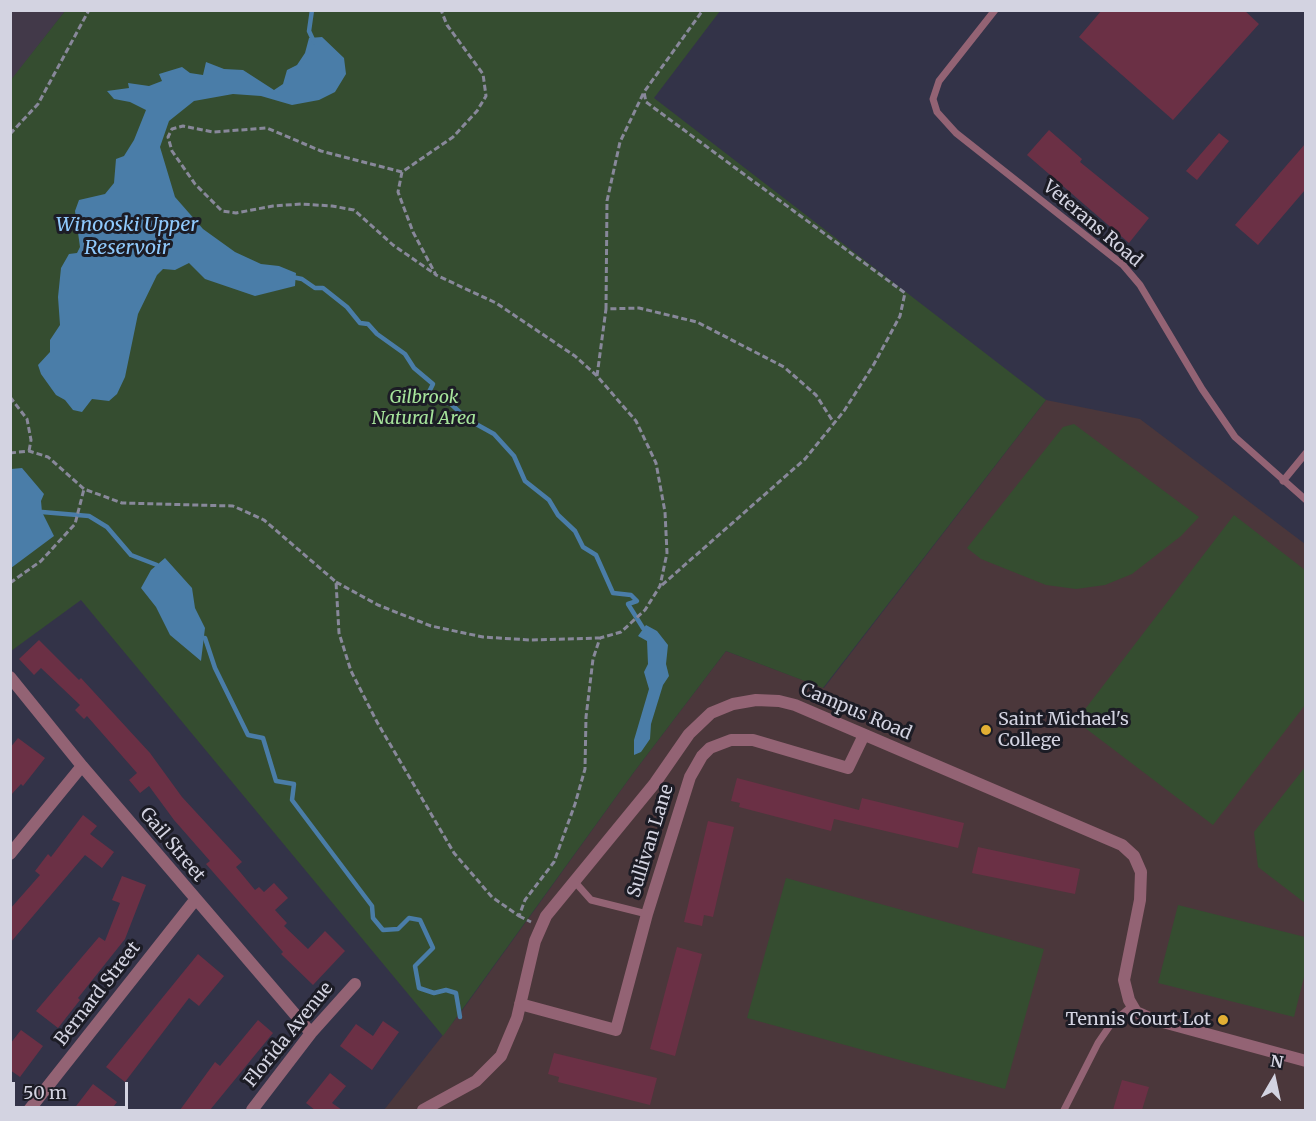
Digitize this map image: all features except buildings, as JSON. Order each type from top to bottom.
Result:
[{"type":"street","name":"Gail Street","points":[[10,676],[82,766],[311,1033]]},
{"type":"street","name":"Campus Road","points":[[423,1110],[487,1073],[506,1046],[520,1004],[540,927],[553,906],[655,783],[689,734],[711,713],[747,700],[779,701],[1104,837],[1129,850],[1139,864],[1142,881],[1125,970],[1125,990],[1132,1006]]},
{"type":"street","name":"Sullivan Lane","points":[[520,1004],[616,1029],[690,777],[702,756],[710,748],[731,740],[753,740],[848,768],[864,735]]},
{"type":"street","points":[[10,854],[82,766]]},
{"type":"street","name":"Bernard Street","points":[[30,1110],[195,900]]},
{"type":"street","name":"Florida Avenue","points":[[252,1110],[311,1033],[355,984]]},
{"type":"street","points":[[1132,1006],[1143,1016],[1152,1019],[1305,1061]]},
{"type":"lane","name":"Veterans Road","points":[[995,10],[939,81],[933,99],[937,112],[956,133],[1123,265],[1140,285],[1217,413],[1235,437],[1305,500]]},
{"type":"lane","points":[[1283,481],[1305,453]]},
{"type":"lane","points":[[575,882],[591,900],[648,914]]},
{"type":"lane","points":[[1064,1110],[1098,1043],[1111,1024],[1132,1006]]},
{"type":"path","points":[[10,134],[38,104],[89,10]]},
{"type":"path","points":[[436,275],[413,232],[398,192],[402,171],[453,138],[477,111],[486,96],[483,74],[447,25],[441,10]]},
{"type":"path","points":[[597,376],[606,309],[607,201],[620,142],[644,92],[703,10]]},
{"type":"path","points":[[10,453],[29,451],[48,457],[84,489],[122,503],[233,506],[264,520],[336,582],[378,605],[431,626],[530,640],[600,638],[621,633],[645,610],[660,586],[805,459],[834,423],[874,364],[900,316],[905,293],[646,102],[644,92]]},
{"type":"path","points":[[402,171],[321,151],[267,128],[213,132],[183,126],[172,129],[168,137],[172,151],[189,176],[208,199],[222,211],[236,213],[273,206],[301,204],[354,210],[393,245],[436,275],[496,303],[575,356],[597,376],[636,421],[656,463],[664,512],[667,553],[660,586]]},
{"type":"path","points":[[606,309],[639,308],[697,322],[748,346],[784,366],[816,395],[834,423]]},
{"type":"path","points":[[10,397],[27,419],[31,440],[29,451]]},
{"type":"path","points":[[10,583],[41,561],[75,524],[84,489]]},
{"type":"path","points":[[336,582],[339,633],[351,670],[377,722],[454,853],[492,897],[519,916],[525,900],[554,862],[575,804],[585,769],[591,671],[600,638]]},
{"type":"shaded area","points":[[11,11],[65,11],[11,81]]},
{"type":"shaded area","name":"Saint Michael's College","points":[[1046,400],[1140,419],[1305,544],[1305,1110],[384,1110],[461,1012],[634,772],[726,651],[824,688]]},
{"type":"green space","name":"Gilbrook Natural Area","points":[[65,11],[720,11],[654,98],[1046,400],[823,688],[726,651],[634,772],[443,1036],[81,600],[11,651],[10,81]]},
{"type":"green space","points":[[1074,424],[1199,517],[1181,536],[1132,574],[1105,585],[1076,589],[1046,585],[981,559],[967,548],[1063,427]]},
{"type":"green space","points":[[1234,515],[1305,570],[1305,705],[1213,825],[1076,721]]},
{"type":"green space","points":[[1305,767],[1305,903],[1258,867],[1254,832]]},
{"type":"green space","points":[[786,878],[1044,949],[1005,1089],[747,1018]]},
{"type":"green space","points":[[1178,905],[1305,937],[1305,973],[1294,1017],[1158,983]]},
{"type":"water","name":"Winooski Upper Reservoir","points":[[322,37],[344,58],[346,74],[335,92],[319,100],[292,105],[261,96],[233,94],[194,101],[169,121],[160,147],[175,197],[203,229],[235,252],[261,264],[279,266],[296,273],[295,286],[255,296],[205,279],[189,263],[175,270],[163,269],[157,275],[138,314],[125,377],[117,394],[109,401],[92,399],[82,412],[73,410],[65,400],[56,395],[41,374],[38,365],[50,352],[50,340],[60,325],[58,297],[61,268],[69,254],[77,253],[80,247],[75,211],[79,200],[105,194],[114,183],[116,159],[124,156],[134,140],[146,110],[130,102],[114,99],[107,91],[129,88],[128,83],[149,86],[162,81],[159,74],[182,67],[190,73],[203,75],[206,62],[224,69],[243,70],[274,90],[283,84],[287,70],[297,65],[305,53],[309,38]]},
{"type":"water","points":[[22,468],[44,494],[41,501],[42,512],[54,536],[11,568],[11,469]]},
{"type":"water","points":[[165,558],[192,588],[195,608],[205,628],[201,661],[170,635],[156,607],[141,588],[151,570]]},
{"type":"water","points":[[646,625],[657,631],[668,645],[666,664],[669,676],[663,685],[651,724],[650,739],[641,752],[634,755],[634,740],[649,689],[644,672],[648,664],[647,641],[638,636]]},
{"type":"waterway","points":[[312,10],[309,31],[314,42]]},
{"type":"waterway","points":[[292,277],[302,279],[315,288],[323,288],[347,307],[360,323],[368,324],[377,334],[405,354],[414,368],[433,384],[429,392],[431,398],[451,404],[467,419],[494,434],[514,456],[525,481],[549,500],[558,515],[575,531],[583,547],[596,555],[613,593],[631,595],[637,601],[628,604],[643,628]]},
{"type":"waterway","points":[[42,512],[89,516],[107,527],[131,555],[157,565]]},
{"type":"waterway","points":[[205,638],[215,668],[248,735],[263,738],[276,781],[294,784],[292,800],[372,906],[373,918],[383,930],[398,929],[409,918],[420,920],[433,948],[415,966],[419,988],[434,993],[446,990],[456,993],[460,1017]]},
{"type":"place","name":"Saint Michael's College","points":[[986,730]]},
{"type":"place","name":"Tennis Court Lot","points":[[1223,1020]]}]
